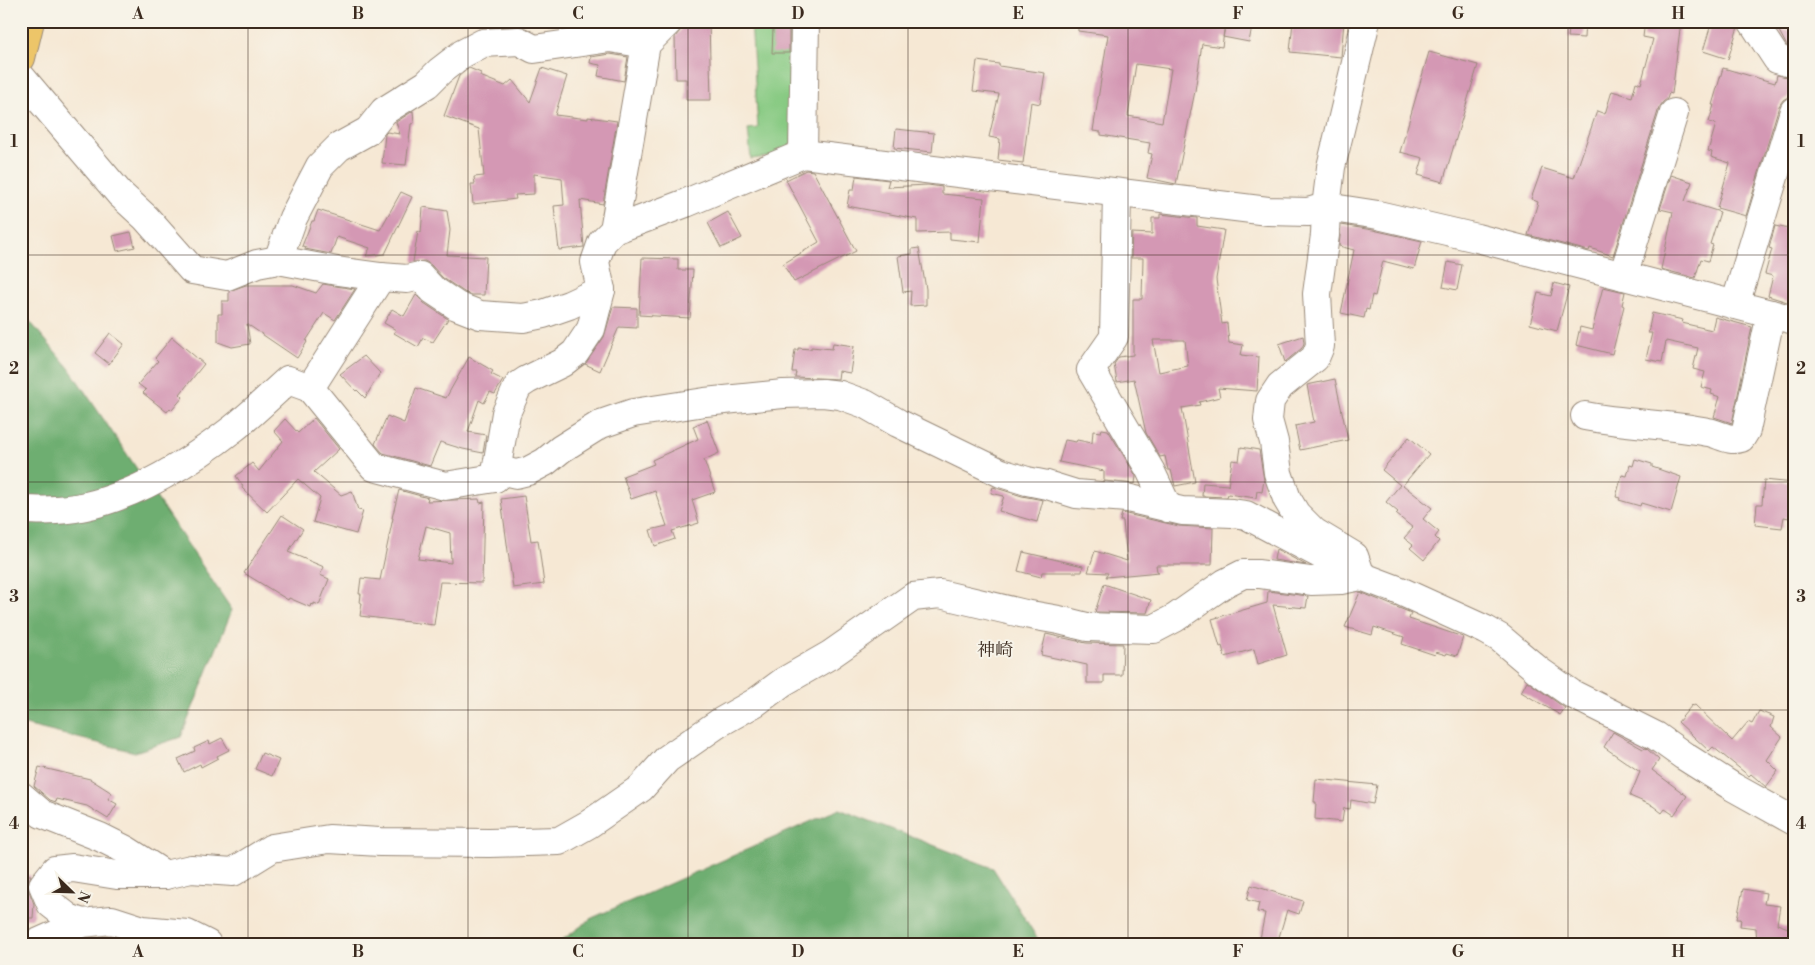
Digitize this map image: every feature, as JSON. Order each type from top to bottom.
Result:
[{"type":"highway","points":[[21,58],[30,21]]},
{"type":"street","points":[[614,230],[646,44],[669,21]]},
{"type":"street","points":[[803,154],[805,21]]},
{"type":"street","points":[[1361,576],[1354,556],[1314,532],[1296,514],[1287,499],[1278,473],[1274,442],[1268,420],[1270,401],[1280,386],[1315,358],[1320,346],[1317,294],[1331,167],[1366,21]]},
{"type":"street","points":[[1752,21],[1777,58],[1787,62],[1794,62]]},
{"type":"street","points":[[278,260],[293,218],[320,166],[339,147],[368,131],[384,111],[427,84],[462,54],[483,43],[519,41],[534,49],[610,38],[646,44]]},
{"type":"street","points":[[21,77],[120,194],[146,218],[192,270],[227,276],[257,264],[278,260],[382,277],[407,279],[420,276],[433,290],[457,306],[480,315],[523,318],[543,314],[569,305],[601,290]]},
{"type":"street","points":[[1735,305],[1794,111]]},
{"type":"street","points":[[1623,276],[1674,113]]},
{"type":"street","points":[[495,478],[506,413],[518,386],[562,363],[575,353],[591,329],[601,290],[596,262],[602,242],[614,230],[686,203],[803,154],[1268,211],[1308,212],[1326,207],[1378,215],[1782,317],[1746,430],[1741,438],[1730,439],[1704,431],[1609,421],[1585,416]]},
{"type":"street","points":[[1117,193],[1114,337],[1091,370],[1150,470],[1168,508]]},
{"type":"street","points":[[310,388],[382,277]]},
{"type":"street","points":[[21,510],[57,510],[96,503],[134,491],[170,473],[234,428],[288,380],[310,388],[374,467],[445,486],[495,478],[504,471],[516,474],[528,471],[545,462],[601,424],[633,413],[713,401],[783,394],[823,393],[840,395],[865,404],[898,423],[1001,473],[1047,484],[1076,494],[1128,498],[1182,511],[1246,515],[1361,576],[1398,590],[1486,630],[1500,638],[1539,671],[1572,694],[1656,736],[1732,787],[1794,821]]},
{"type":"street","points":[[82,923],[69,918],[51,904],[43,886],[55,870],[73,868],[116,875],[165,875],[191,869],[233,872],[272,848],[329,839],[489,843],[559,841],[589,824],[641,788],[667,759],[719,723],[756,702],[783,682],[830,656],[913,597],[940,594],[1087,628],[1154,628],[1175,618],[1225,582],[1243,574],[1259,574],[1311,581],[1342,580],[1361,576]]},
{"type":"street","points":[[21,796],[42,814],[100,837],[126,850],[165,875]]},
{"type":"street","points":[[35,944],[82,923],[112,920],[143,930],[187,934],[207,944]]},
{"type":"green space","points":[[751,21],[799,21],[798,141],[783,155],[751,159],[748,129],[758,128]]},
{"type":"green space","points":[[21,311],[69,368],[232,610],[181,737],[135,752],[21,724]]},
{"type":"green space","points":[[839,809],[993,868],[1041,944],[557,944],[592,918]]},
{"type":"building","points":[[685,21],[709,21],[711,100],[686,100],[686,79],[676,79],[675,37],[686,26]]},
{"type":"building","points":[[1078,21],[1210,21],[1225,24],[1222,47],[1202,44],[1195,91],[1176,184],[1147,178],[1152,154],[1148,153],[1150,143],[1101,135],[1101,132],[1093,131],[1108,35],[1078,31]],"holes":[[[1136,64],[1171,69],[1162,122],[1128,116]]]},
{"type":"building","points":[[1226,21],[1253,21],[1249,42],[1223,37]]},
{"type":"building","points":[[1293,21],[1344,21],[1341,57],[1290,52]]},
{"type":"building","points":[[1570,21],[1585,21],[1584,38],[1568,37]]},
{"type":"building","points":[[1645,21],[1681,21],[1672,94],[1669,93],[1667,99],[1659,108],[1613,256],[1590,248],[1589,251],[1528,235],[1538,202],[1531,199],[1542,168],[1574,178],[1597,111],[1605,114],[1612,91],[1632,97],[1636,82],[1641,84],[1653,39],[1643,37]]},
{"type":"building","points":[[1712,21],[1736,21],[1738,27],[1728,59],[1703,51]]},
{"type":"building","points":[[773,28],[789,28],[789,53],[772,53]]},
{"type":"building","points":[[1778,29],[1792,32],[1789,46],[1787,46]]},
{"type":"building","points":[[1429,52],[1478,65],[1443,182],[1418,175],[1423,158],[1400,152]]},
{"type":"building","points":[[610,54],[628,57],[624,81],[598,76],[600,65],[590,63],[591,57]]},
{"type":"building","points":[[977,61],[1045,73],[1040,104],[1031,102],[1023,163],[998,160],[1000,139],[989,137],[999,94],[973,91]]},
{"type":"building","points":[[469,68],[481,73],[480,76],[505,86],[512,80],[530,102],[542,68],[567,76],[555,115],[617,121],[603,204],[580,200],[584,247],[559,250],[554,206],[564,205],[562,178],[534,174],[534,194],[515,195],[516,199],[473,204],[471,184],[475,184],[474,177],[484,176],[479,129],[444,116],[459,76]]},
{"type":"building","points":[[1723,68],[1775,83],[1777,75],[1794,78],[1794,89],[1791,88],[1788,97],[1779,106],[1746,216],[1717,208],[1730,163],[1711,157],[1712,152],[1708,151],[1716,124],[1709,122],[1714,105],[1712,105]]},
{"type":"building","points":[[413,111],[414,123],[411,124],[406,165],[382,163],[385,134],[387,132],[400,134],[396,122]]},
{"type":"building","points":[[896,129],[934,133],[932,152],[894,148]]},
{"type":"building","points":[[806,170],[813,171],[856,251],[794,282],[783,264],[819,242],[786,180]]},
{"type":"building","points":[[1671,175],[1692,182],[1685,201],[1720,212],[1710,244],[1713,245],[1708,261],[1701,259],[1695,278],[1661,269],[1673,212],[1660,209]]},
{"type":"building","points":[[856,176],[889,180],[887,187],[928,185],[942,187],[942,194],[984,198],[980,242],[950,239],[950,232],[917,233],[917,219],[847,206],[850,190],[854,190]]},
{"type":"building","points":[[401,192],[412,197],[385,254],[366,256],[370,248],[337,237],[331,254],[305,249],[306,247],[302,246],[318,210],[380,230]]},
{"type":"building","points":[[423,207],[447,211],[450,230],[447,255],[486,257],[484,295],[471,295],[464,292],[443,278],[425,261],[413,262],[418,231],[421,233]]},
{"type":"building","points":[[728,212],[742,238],[721,248],[708,223]]},
{"type":"building","points":[[1160,214],[1197,218],[1197,226],[1224,230],[1216,279],[1222,324],[1227,323],[1229,343],[1243,345],[1241,355],[1259,357],[1257,391],[1218,388],[1220,397],[1199,402],[1200,405],[1182,408],[1195,482],[1175,486],[1171,470],[1168,470],[1165,456],[1160,457],[1146,433],[1134,379],[1117,382],[1114,364],[1119,357],[1133,355],[1133,299],[1142,299],[1143,258],[1131,258],[1132,233],[1152,234],[1152,218],[1160,218]],"holes":[[[1153,340],[1185,340],[1188,366],[1159,372]]]},
{"type":"building","points":[[1341,225],[1422,241],[1414,269],[1383,261],[1375,296],[1372,295],[1369,310],[1366,309],[1364,318],[1341,313],[1354,250],[1339,246]]},
{"type":"building","points":[[1775,226],[1794,230],[1794,304],[1768,296],[1773,276],[1765,274],[1772,249],[1769,248]]},
{"type":"building","points":[[131,232],[135,247],[117,251],[113,236]]},
{"type":"building","points":[[919,248],[926,289],[926,305],[910,306],[911,291],[903,292],[898,256],[912,254],[912,249]]},
{"type":"building","points":[[642,258],[678,259],[678,270],[693,270],[690,318],[639,315]]},
{"type":"building","points":[[1448,262],[1462,265],[1457,290],[1443,287]]},
{"type":"building","points":[[1554,283],[1569,287],[1557,331],[1530,324],[1538,293],[1551,296]]},
{"type":"building","points":[[323,284],[355,289],[335,320],[324,313],[297,358],[247,324],[250,344],[232,347],[218,342],[218,314],[222,314],[222,301],[229,301],[229,291],[246,285],[293,285],[316,293]]},
{"type":"building","points":[[1603,287],[1625,292],[1622,305],[1624,306],[1612,354],[1576,345],[1580,327],[1592,330]]},
{"type":"building","points":[[416,295],[424,303],[448,319],[433,342],[423,338],[418,347],[394,333],[396,330],[384,323],[392,309],[404,316]]},
{"type":"building","points":[[613,307],[637,308],[637,328],[619,327],[600,371],[585,364],[604,337]]},
{"type":"building","points":[[1652,313],[1683,320],[1682,323],[1712,330],[1715,317],[1752,327],[1732,423],[1714,417],[1720,397],[1711,394],[1712,390],[1701,387],[1705,372],[1693,369],[1698,348],[1666,341],[1662,362],[1646,359],[1652,333],[1648,333]]},
{"type":"building","points":[[110,333],[124,344],[109,364],[95,353]]},
{"type":"building","points":[[1303,336],[1304,343],[1302,348],[1285,362],[1279,344]]},
{"type":"building","points":[[172,337],[204,364],[180,394],[183,397],[172,410],[170,408],[167,412],[143,393],[146,390],[138,384],[158,361],[155,358]]},
{"type":"building","points":[[833,343],[854,346],[850,373],[839,371],[838,379],[795,377],[796,372],[792,372],[795,350],[798,350],[798,348],[811,349],[811,347],[832,349]]},
{"type":"building","points":[[364,356],[380,373],[365,398],[340,374]]},
{"type":"building","points":[[469,357],[493,371],[491,374],[503,380],[495,394],[490,392],[484,403],[479,400],[468,432],[486,435],[483,453],[440,442],[430,466],[383,453],[375,444],[387,416],[404,423],[416,388],[446,398]]},
{"type":"building","points":[[1335,379],[1348,440],[1300,450],[1295,426],[1314,422],[1307,385]]},
{"type":"building","points":[[314,418],[339,449],[314,472],[341,495],[352,491],[358,510],[363,511],[356,534],[313,522],[320,498],[298,479],[267,512],[242,488],[243,486],[236,476],[252,463],[259,471],[283,441],[274,431],[285,419],[298,433]]},
{"type":"building","points":[[707,420],[719,453],[704,460],[715,492],[692,500],[699,523],[672,531],[675,539],[655,546],[650,530],[667,526],[655,491],[631,499],[623,476],[654,464],[652,460],[698,439],[693,426]]},
{"type":"building","points":[[1102,429],[1108,430],[1136,476],[1135,484],[1104,481],[1104,471],[1059,462],[1065,440],[1092,443],[1093,431],[1101,432]]},
{"type":"building","points":[[1409,437],[1429,454],[1403,485],[1432,508],[1423,519],[1439,532],[1435,537],[1439,541],[1424,560],[1410,548],[1413,545],[1404,538],[1413,528],[1396,514],[1398,512],[1386,502],[1400,485],[1382,470]]},
{"type":"building","points":[[1241,447],[1259,450],[1264,480],[1262,492],[1257,491],[1256,498],[1228,494],[1227,497],[1202,496],[1203,483],[1228,486],[1232,460],[1239,461]]},
{"type":"building","points":[[1635,459],[1652,464],[1652,467],[1681,477],[1671,512],[1641,503],[1640,506],[1619,500],[1620,498],[1616,497],[1622,475],[1627,476],[1630,465],[1633,466]]},
{"type":"building","points":[[1764,480],[1794,483],[1794,497],[1792,497],[1789,518],[1784,517],[1782,528],[1755,525],[1757,504],[1762,504]]},
{"type":"building","points":[[993,487],[1043,500],[1037,522],[999,511],[1004,496],[991,493]]},
{"type":"building","points":[[399,490],[428,498],[427,501],[479,499],[480,503],[484,502],[482,583],[440,582],[434,625],[360,616],[362,603],[360,603],[361,594],[359,594],[361,578],[380,580]],"holes":[[[426,526],[450,533],[451,563],[418,559]]]},
{"type":"building","points":[[524,496],[531,541],[538,540],[544,584],[513,588],[501,499]]},
{"type":"building","points":[[1122,513],[1179,526],[1213,528],[1212,565],[1156,565],[1159,572],[1106,577],[1108,573],[1088,572],[1095,551],[1127,561],[1123,521],[1120,521]]},
{"type":"building","points":[[282,515],[303,529],[288,552],[324,567],[320,575],[329,579],[319,605],[314,603],[310,607],[289,598],[288,600],[244,573]]},
{"type":"building","points":[[1276,549],[1306,565],[1274,560]]},
{"type":"building","points":[[1023,552],[1083,566],[1082,572],[1042,572],[1041,577],[1018,571]]},
{"type":"building","points":[[1104,584],[1151,600],[1147,613],[1095,612]]},
{"type":"building","points":[[1268,591],[1308,596],[1306,608],[1273,605],[1287,655],[1258,664],[1254,649],[1225,657],[1212,619],[1267,603]]},
{"type":"building","points":[[1360,592],[1411,613],[1409,619],[1463,637],[1457,656],[1436,652],[1435,655],[1402,644],[1404,637],[1374,627],[1372,635],[1345,627]]},
{"type":"building","points":[[1046,634],[1086,643],[1123,644],[1122,675],[1104,675],[1104,683],[1087,683],[1087,665],[1041,655]]},
{"type":"building","points":[[1527,681],[1565,708],[1560,715],[1521,692]]},
{"type":"building","points":[[1692,705],[1695,705],[1732,741],[1748,722],[1752,724],[1759,711],[1774,717],[1771,727],[1782,737],[1767,760],[1778,771],[1766,787],[1713,747],[1709,751],[1678,722]]},
{"type":"building","points":[[1613,732],[1643,749],[1646,748],[1659,760],[1652,770],[1687,796],[1674,815],[1665,809],[1662,813],[1653,806],[1630,796],[1640,772],[1604,747]]},
{"type":"building","points":[[222,738],[229,750],[201,767],[200,764],[184,772],[178,759],[195,751],[194,748],[209,741],[210,744]]},
{"type":"building","points":[[262,753],[279,760],[272,776],[255,769]]},
{"type":"building","points":[[39,767],[90,779],[112,793],[108,799],[117,804],[108,819],[87,806],[57,799],[56,802],[50,800],[34,786]]},
{"type":"building","points":[[1316,779],[1377,785],[1373,804],[1351,800],[1350,809],[1344,808],[1342,822],[1315,819]]},
{"type":"building","points":[[21,875],[31,875],[28,883],[34,904],[33,918],[21,918]]},
{"type":"building","points":[[1251,885],[1303,901],[1299,914],[1287,910],[1277,944],[1259,944],[1265,913],[1257,912],[1259,903],[1247,900]]},
{"type":"building","points":[[1743,889],[1766,893],[1764,904],[1780,906],[1777,924],[1794,930],[1794,944],[1757,944],[1756,928],[1740,926],[1741,919],[1737,919]]},
{"type":"district","name":"神崎","points":[[995,650]]}]
